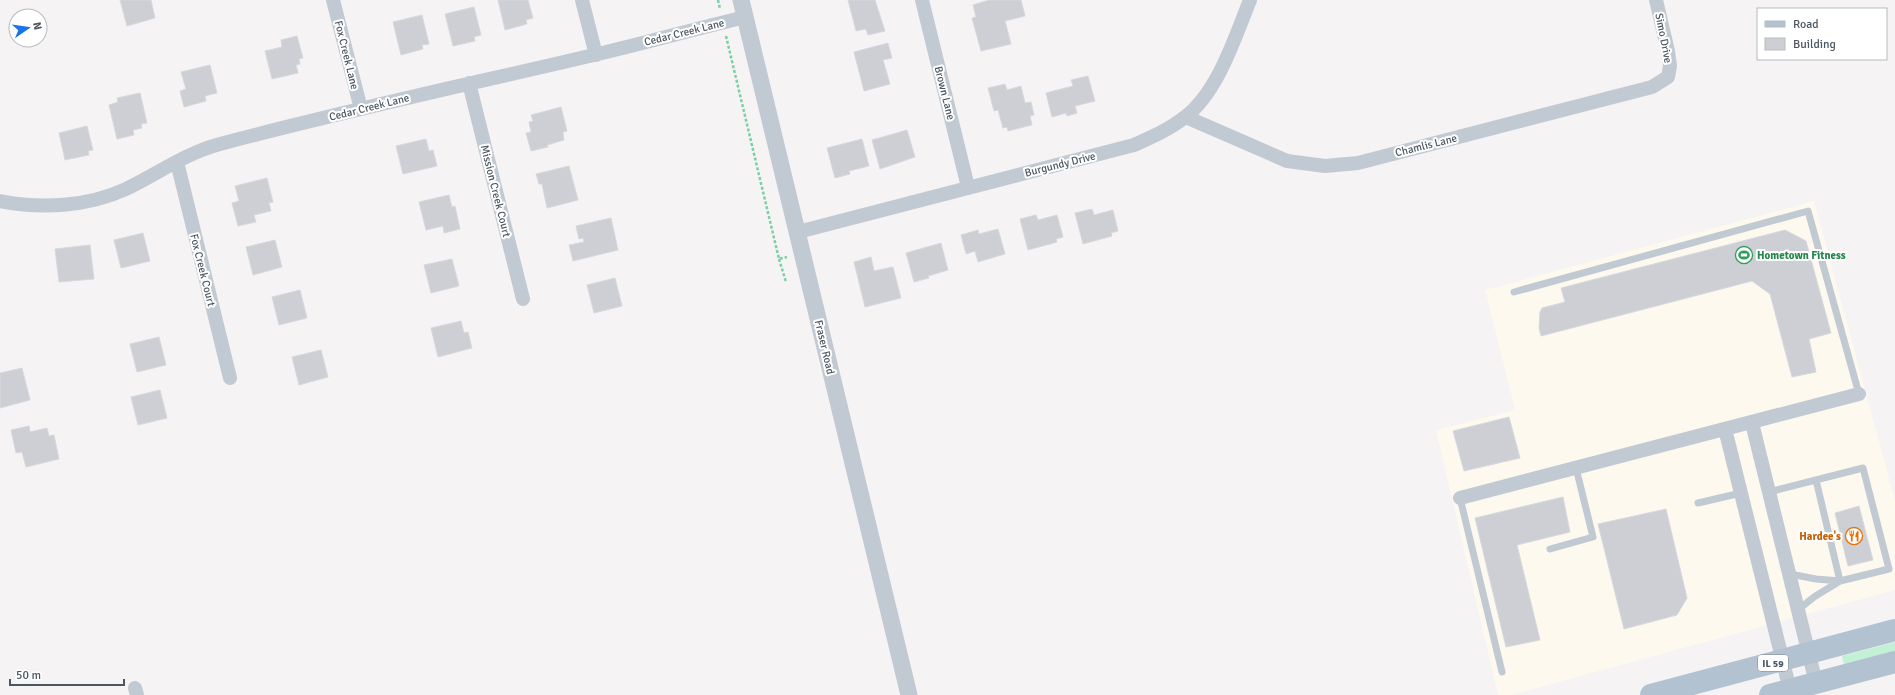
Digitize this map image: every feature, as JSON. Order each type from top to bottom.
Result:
[{"type":"main road","name":"IL 59","points":[[1651,695],[1895,630]]},
{"type":"main road","points":[[1780,692],[1895,662]]},
{"type":"street","name":"Fox Creek Lane","points":[[333,0],[361,109]]},
{"type":"street","points":[[582,0],[596,55]]},
{"type":"street","name":"Fraser Road","points":[[741,0],[798,232],[908,695]]},
{"type":"street","name":"Brown Lane","points":[[922,0],[968,187]]},
{"type":"street","name":"Burgundy Drive","points":[[798,232],[1134,145],[1158,135],[1186,117],[1217,78],[1250,0]]},
{"type":"street","name":"Simo Drive","points":[[1656,0],[1668,52],[1670,66],[1668,77]]},
{"type":"street","name":"Cedar Creek Lane","points":[[0,201],[32,205],[55,205],[78,203],[103,197],[124,190],[177,162],[217,144],[469,83],[596,55],[745,17]]},
{"type":"street","name":"Chamlis Lane","points":[[1186,117],[1287,161],[1318,165],[1340,165],[1358,163],[1652,88],[1668,77]]},
{"type":"street","name":"Mission Creek Court","points":[[469,83],[523,299]]},
{"type":"street","name":"Fox Creek Court","points":[[177,162],[230,378]]},
{"type":"street","points":[[1460,498],[1859,394]]},
{"type":"street","points":[[1752,422],[1816,683]]},
{"type":"street","points":[[1725,429],[1784,660],[1780,692]]},
{"type":"lane","points":[[1514,292],[1808,211],[1859,394]]},
{"type":"lane","points":[[1550,549],[1593,537],[1576,468]]},
{"type":"lane","points":[[1769,492],[1863,468],[1889,569],[1840,581],[1814,597],[1799,609]]},
{"type":"lane","points":[[1816,480],[1840,581]]},
{"type":"lane","points":[[1698,503],[1741,493]]},
{"type":"lane","points":[[1460,498],[1502,672]]},
{"type":"lane","points":[[1790,574],[1816,579],[1840,581]]},
{"type":"path","points":[[718,0],[786,282]]},
{"type":"path","points":[[779,258],[803,253]]},
{"type":"shaded area","points":[[1814,201],[1895,501],[1895,590],[1511,695],[1498,695],[1436,430],[1515,410],[1485,290]]},
{"type":"green space","points":[[1895,642],[1895,651],[1844,665],[1842,656]]},
{"type":"building","points":[[120,0],[151,0],[155,18],[127,26]]},
{"type":"building","points":[[498,0],[528,0],[533,18],[526,20],[527,24],[505,30]]},
{"type":"building","points":[[848,0],[875,0],[885,31],[868,35],[866,29],[856,31]]},
{"type":"building","points":[[989,0],[1021,0],[1025,16],[1005,21],[1011,44],[981,51],[972,18],[976,17],[973,5]]},
{"type":"building","points":[[474,7],[481,35],[474,37],[475,41],[453,46],[445,14]]},
{"type":"building","points":[[422,15],[429,44],[422,45],[423,49],[401,55],[393,22]]},
{"type":"building","points":[[297,36],[303,58],[299,59],[300,64],[296,65],[298,73],[272,79],[265,51],[282,47],[281,40]]},
{"type":"building","points":[[888,43],[892,58],[883,60],[890,84],[864,91],[854,52]]},
{"type":"building","points":[[210,65],[217,93],[205,96],[206,101],[184,107],[180,91],[186,89],[181,72]]},
{"type":"building","points":[[1088,76],[1095,101],[1075,106],[1077,113],[1067,116],[1066,113],[1052,117],[1046,93],[1073,86],[1071,80]]},
{"type":"building","points":[[1005,84],[1007,90],[1021,86],[1025,103],[1031,102],[1034,115],[1030,116],[1032,125],[1008,131],[1007,127],[1003,128],[998,110],[994,111],[988,88]]},
{"type":"building","points":[[140,93],[147,123],[141,124],[142,128],[133,130],[134,135],[117,139],[109,105],[118,102],[117,98]]},
{"type":"building","points":[[561,107],[567,131],[563,132],[564,140],[547,145],[548,147],[531,151],[526,133],[531,132],[529,122],[533,121],[531,115]]},
{"type":"building","points":[[87,126],[93,150],[88,151],[89,155],[65,160],[59,133]]},
{"type":"building","points":[[907,130],[915,157],[880,169],[872,140]]},
{"type":"building","points":[[426,139],[429,151],[433,150],[437,166],[403,174],[396,146]]},
{"type":"building","points":[[862,139],[869,166],[849,171],[850,174],[835,178],[827,148]]},
{"type":"building","points":[[569,166],[578,200],[547,208],[542,184],[539,184],[536,174]]},
{"type":"building","points":[[267,178],[273,202],[269,203],[271,211],[254,215],[256,222],[238,226],[232,203],[239,201],[235,186]]},
{"type":"building","points":[[449,195],[452,207],[455,206],[460,229],[444,233],[443,226],[426,230],[419,202]]},
{"type":"building","points":[[1092,209],[1094,215],[1113,210],[1118,231],[1111,233],[1112,236],[1083,244],[1075,213]]},
{"type":"building","points":[[1036,215],[1038,220],[1057,215],[1063,237],[1056,239],[1057,242],[1028,250],[1020,219]]},
{"type":"building","points":[[611,218],[618,250],[573,261],[569,245],[584,242],[583,238],[579,239],[576,226]]},
{"type":"building","points":[[998,229],[1005,254],[978,262],[975,251],[966,254],[961,235],[978,230],[979,234]]},
{"type":"building","points":[[1785,230],[1806,241],[1831,333],[1809,339],[1816,372],[1792,377],[1770,294],[1752,281],[1541,336],[1539,328],[1540,312],[1542,308],[1565,302],[1561,288]]},
{"type":"building","points":[[143,233],[150,261],[121,268],[114,240]]},
{"type":"building","points":[[275,240],[282,267],[253,275],[246,247]]},
{"type":"building","points":[[941,243],[948,270],[928,276],[929,278],[914,282],[906,253]]},
{"type":"building","points":[[90,245],[94,279],[59,282],[55,249]]},
{"type":"building","points":[[871,257],[874,271],[893,267],[901,298],[865,307],[854,262]]},
{"type":"building","points":[[452,259],[459,286],[431,293],[424,265]]},
{"type":"building","points":[[615,278],[622,306],[594,313],[587,285]]},
{"type":"building","points":[[300,290],[307,318],[279,325],[272,297]]},
{"type":"building","points":[[461,321],[464,333],[468,332],[472,348],[438,357],[431,328]]},
{"type":"building","points":[[159,337],[166,365],[137,372],[130,344]]},
{"type":"building","points":[[321,350],[328,377],[299,385],[292,357]]},
{"type":"building","points":[[22,368],[30,400],[0,408],[0,373]]},
{"type":"building","points":[[160,390],[167,418],[138,425],[131,397]]},
{"type":"building","points":[[1509,417],[1520,458],[1464,471],[1453,431]]},
{"type":"building","points":[[29,426],[30,432],[47,428],[49,436],[54,435],[59,459],[26,467],[22,452],[16,453],[11,430]]},
{"type":"building","points":[[1563,497],[1570,532],[1517,545],[1540,640],[1506,647],[1475,518]]},
{"type":"building","name":"Hardee's","points":[[1859,506],[1873,560],[1848,566],[1835,513]]},
{"type":"building","points":[[1666,509],[1687,598],[1677,615],[1624,629],[1598,524]]},
{"type":"place","name":"Hometown Fitness","points":[[1744,255]]},
{"type":"place","name":"Hardee's","points":[[1854,536]]}]
